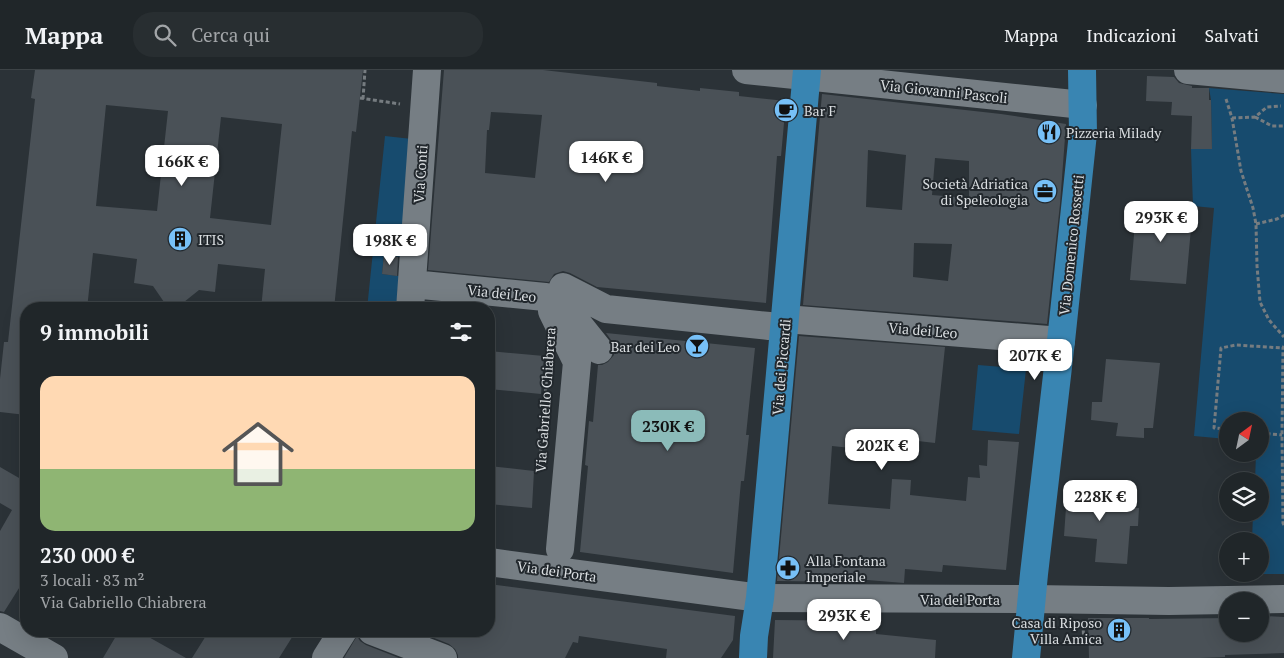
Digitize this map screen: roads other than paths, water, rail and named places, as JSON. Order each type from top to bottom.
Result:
[{"type":"main road","name":"Via Domenico Rossetti","points":[[1026,658],[1083,133],[1082,70]]},
{"type":"main road","name":"Via dei Piccardi","points":[[750,651],[760,598],[777,323],[806,73]]},
{"type":"street","name":"Via Conti","points":[[411,296],[427,70]]},
{"type":"street","name":"Via Giovanni Pascoli","points":[[746,70],[806,73],[1083,105]]},
{"type":"street","points":[[1188,70],[1284,79]]},
{"type":"street","name":"Via dei Leo","points":[[563,287],[606,309],[777,323],[1061,341]]},
{"type":"street","name":"Via dei Leo","points":[[411,296],[545,298],[556,302],[567,310],[599,350]]},
{"type":"street","name":"Via Gabriello Chiabrera","points":[[552,311],[576,362],[566,554]]},
{"type":"street","name":"Via dei Porta","points":[[495,561],[566,554],[760,598],[1169,601],[1284,599]]},
{"type":"street","points":[[0,627],[54,658]]},
{"type":"street","points":[[326,658],[339,637]]},
{"type":"street","points":[[388,637],[443,658]]},
{"type":"place","name":"Bar F","points":[[786,110]]},
{"type":"place","name":"Pizzeria Milady","points":[[1049,132]]},
{"type":"place","name":"Società Adriatica di Speleologia","points":[[1045,191]]},
{"type":"place","name":"ITIS","points":[[180,239]]},
{"type":"place","name":"Bar dei Leo","points":[[697,346]]},
{"type":"place","name":"Alla Fontana Imperiale","points":[[788,568]]},
{"type":"place","name":"Casa di Riposo Villa Amica","points":[[1119,630]]}]
